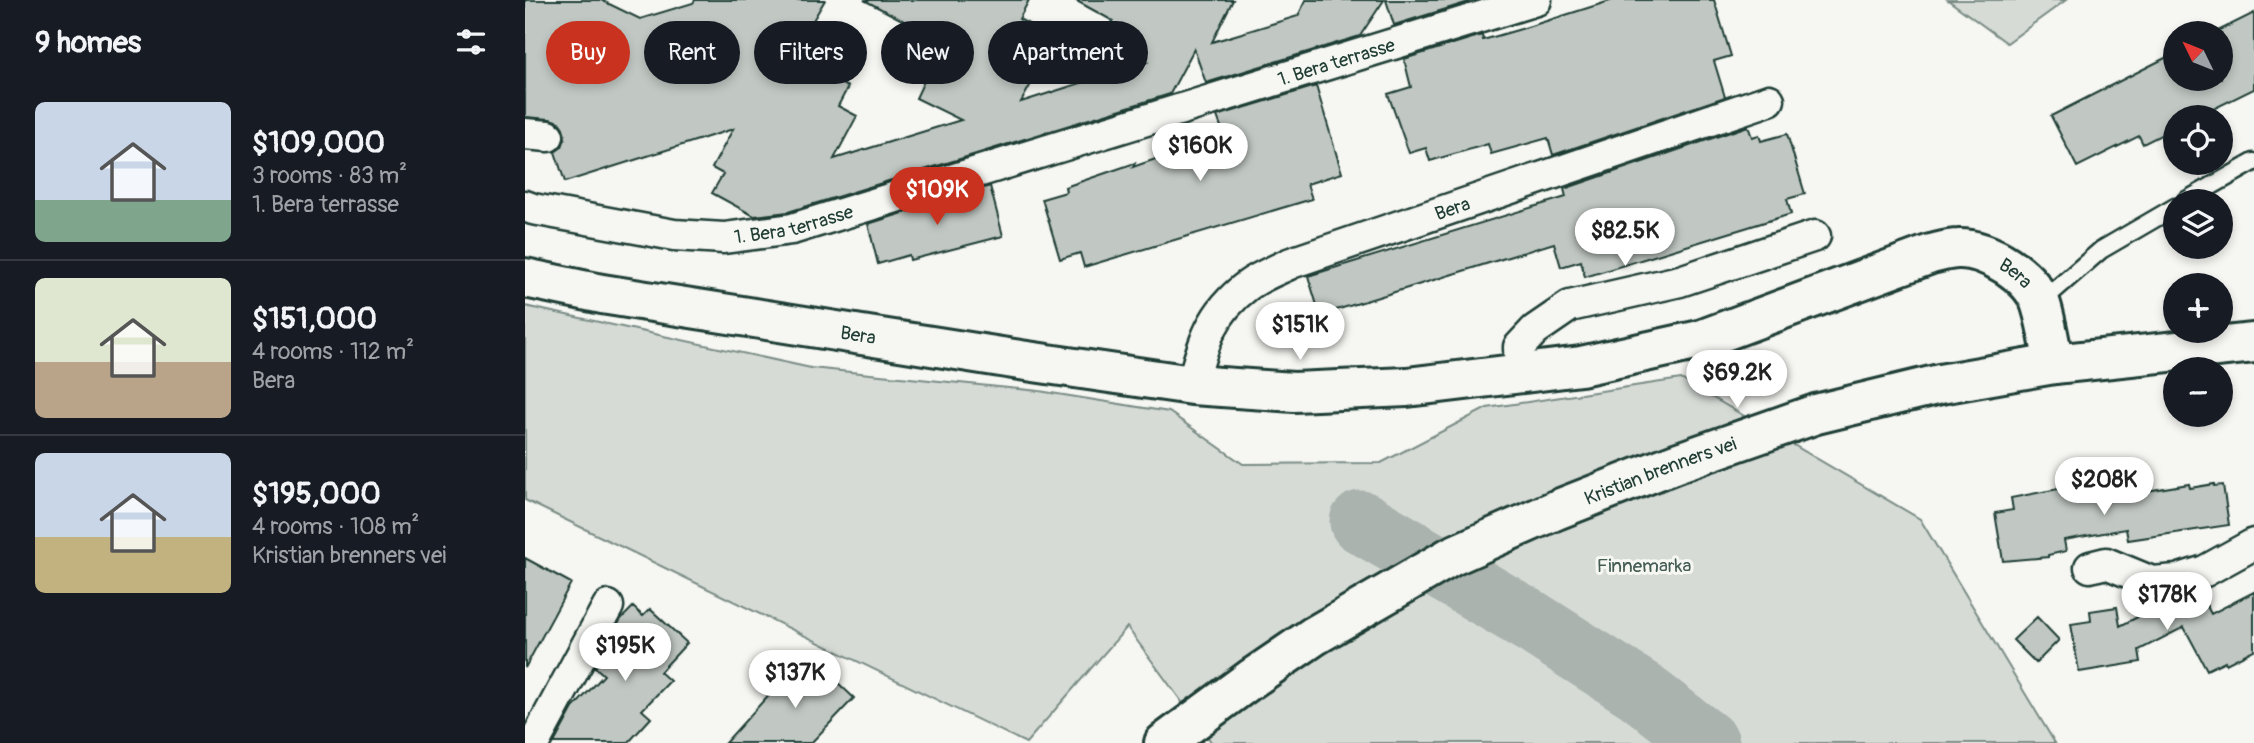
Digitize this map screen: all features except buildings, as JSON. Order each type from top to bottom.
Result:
[{"type":"street","name":"1. Bera terrasse","points":[[525,206],[674,235],[724,238],[792,229],[1536,0]]},
{"type":"street","name":"Bera","points":[[1192,385],[1203,342],[1218,313],[1248,285],[1291,263],[1769,100]]},
{"type":"street","points":[[1520,374],[1519,347],[1535,330],[1570,306],[1680,281],[1815,236]]},
{"type":"street","name":"Bera","points":[[525,278],[629,299],[1192,385],[1294,392],[1407,387],[1581,366],[1700,340],[1931,254],[1958,249],[1978,251],[2000,260],[2027,283],[2041,302],[2054,364]]},
{"type":"street","name":"Kristian brenners vei","points":[[1174,736],[1314,636],[1452,556],[1580,500],[1676,463],[1816,414],[1940,384],[2054,364],[2254,343]]},
{"type":"street","points":[[2090,567],[2106,563],[2152,582],[2177,580],[2205,570],[2254,544]]},
{"type":"street","points":[[534,743],[608,606]]},
{"type":"lane","points":[[2206,189],[2254,162]]},
{"type":"lane","points":[[2041,302],[2101,250],[2163,214]]},
{"type":"green space","points":[[1948,0],[2066,0],[2007,43]]},
{"type":"green space","name":"Finnemarka","points":[[525,306],[811,368],[1039,391],[1169,412],[1243,464],[1381,463],[1487,408],[1681,379],[1920,519],[2055,743],[1212,743],[1127,627],[1026,743],[525,500]]},
{"type":"waterway","points":[[1361,522],[1532,622],[1639,690],[1708,743]]}]
